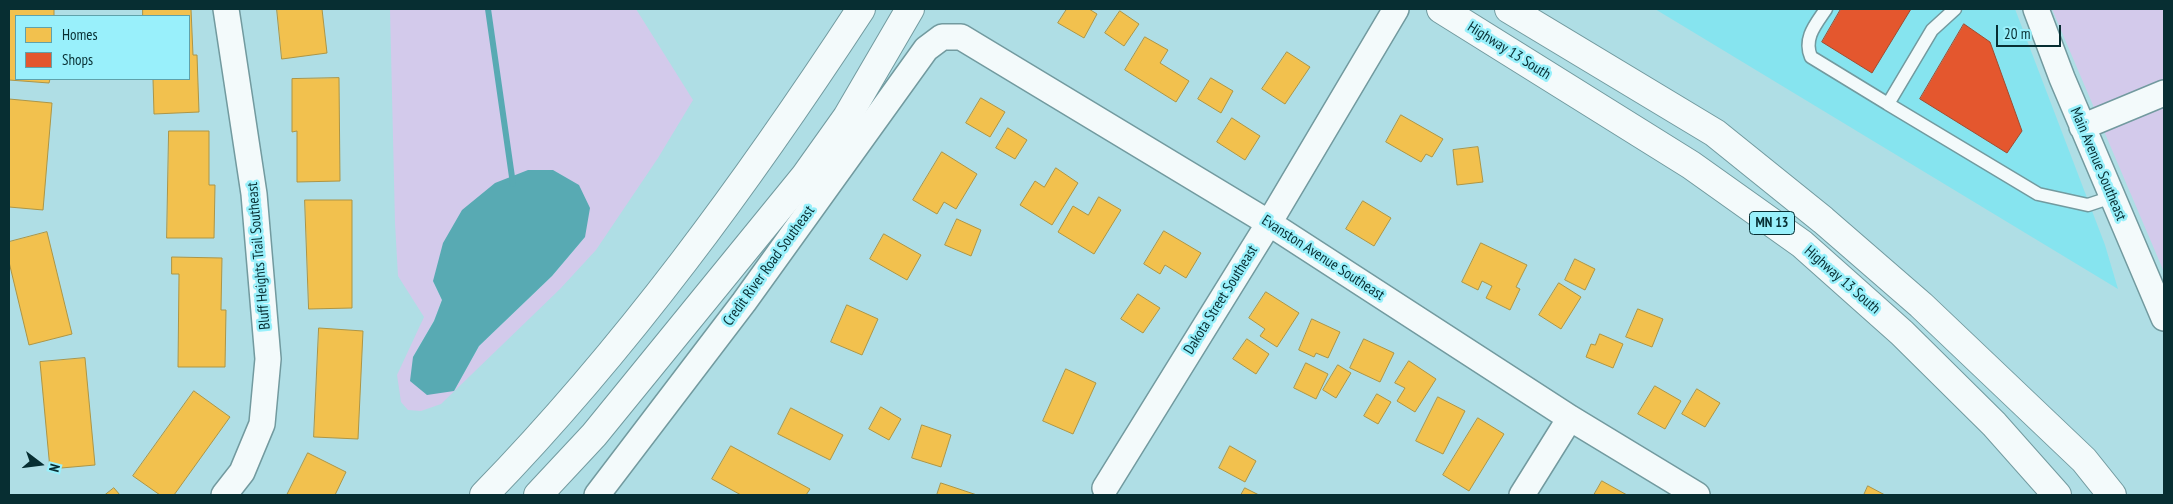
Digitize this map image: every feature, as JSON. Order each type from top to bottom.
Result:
[{"type":"main road","points":[[484,495],[617,348],[726,204],[861,9]]},
{"type":"main road","points":[[538,495],[594,435],[805,176],[847,117],[910,9]]},
{"type":"main road","name":"Highway 13 South","points":[[1441,9],[1691,165],[1802,244],[1902,332],[1994,424],[2057,495]]},
{"type":"main road","name":"MN 13","points":[[1509,9],[1715,133],[1730,145],[1823,220],[1920,305],[2084,460],[2112,495]]},
{"type":"street","name":"Bluff Heights Trail Southeast","points":[[224,495],[242,472],[262,424],[268,359],[254,194],[226,9]]},
{"type":"street","name":"Dakota Street Southeast","points":[[1105,488],[1269,223],[1396,9]]},
{"type":"street","name":"Main Avenue Southeast","points":[[2036,9],[2082,127],[2164,318]]},
{"type":"street","name":"Evanston Avenue Southeast","points":[[942,37],[961,37],[1269,223],[1570,418],[1697,495]]},
{"type":"street","name":"Credit River Road Southeast","points":[[596,495],[744,302],[926,49],[942,37]]},
{"type":"street","points":[[2082,127],[2164,93]]},
{"type":"street","points":[[1522,495],[1570,418]]},
{"type":"lane","points":[[1826,9],[1809,37],[1807,48],[1811,57],[2038,194],[2088,205],[2112,197]]},
{"type":"lane","points":[[1888,104],[1932,30],[1955,9]]},
{"type":"shaded area","points":[[390,9],[636,9],[693,100],[658,158],[596,250],[560,289],[441,404],[421,411],[408,410],[401,402],[397,375],[424,317],[398,276]],"holes":[[[585,237],[552,276],[479,346],[454,391],[413,357],[434,321],[442,300],[433,281]]]},
{"type":"shaded area","points":[[1655,9],[2015,9],[2105,245],[2118,289]]},
{"type":"shaded area","points":[[2052,9],[2164,9],[2164,272]]},
{"type":"shaded area","points":[[528,170],[553,170],[579,185],[590,208],[585,237],[552,276],[479,346],[454,391],[427,395],[410,381],[413,357],[434,321],[442,300],[433,281],[443,243],[462,210],[495,183]]},
{"type":"building: Homes","points":[[9,9],[54,9],[54,15],[15,15],[15,80],[50,80],[49,83],[9,80]]},
{"type":"building: Homes","points":[[143,9],[191,9],[193,55],[197,55],[199,112],[154,114],[153,80],[190,80],[190,15],[143,15]]},
{"type":"building: Homes","points":[[277,9],[322,9],[327,53],[282,59]]},
{"type":"building: Homes","points":[[1067,9],[1089,9],[1097,14],[1084,38],[1058,23]]},
{"type":"building: Homes","points":[[1120,11],[1139,24],[1124,46],[1105,33]]},
{"type":"building: Homes","points":[[1145,37],[1168,50],[1160,63],[1189,81],[1176,102],[1125,70]]},
{"type":"building: Homes","points":[[1287,52],[1310,67],[1285,104],[1262,89]]},
{"type":"building: Homes","points":[[339,78],[340,181],[297,182],[297,131],[292,132],[292,79]]},
{"type":"building: Homes","points":[[1211,78],[1233,91],[1221,113],[1198,99]]},
{"type":"building: Homes","points":[[981,98],[1005,112],[990,137],[966,123]]},
{"type":"building: Homes","points":[[9,99],[52,103],[43,210],[9,207]]},
{"type":"building: Homes","points":[[1401,115],[1443,139],[1432,157],[1426,154],[1421,162],[1386,142]]},
{"type":"building: Homes","points":[[1232,118],[1260,136],[1245,160],[1217,142]]},
{"type":"building: Homes","points":[[1008,128],[1027,140],[1015,159],[996,148]]},
{"type":"building: Homes","points":[[169,131],[209,131],[209,185],[215,185],[214,238],[167,238]]},
{"type":"building: Homes","points":[[1478,147],[1483,182],[1457,185],[1453,150]]},
{"type":"building: Homes","points":[[942,152],[977,174],[956,209],[944,202],[937,214],[913,200]]},
{"type":"building: Homes","points":[[1056,168],[1078,183],[1052,225],[1020,205],[1035,181],[1044,187]]},
{"type":"building: Homes","points":[[1099,197],[1121,210],[1094,254],[1058,232],[1073,206],[1088,215]]},
{"type":"building: Homes","points":[[305,200],[352,200],[352,308],[309,309]]},
{"type":"building: Homes","points":[[1363,201],[1391,218],[1374,246],[1346,229]]},
{"type":"building: Homes","points":[[957,219],[981,230],[971,256],[945,245]]},
{"type":"building: Homes","points":[[1164,231],[1201,253],[1186,278],[1165,265],[1160,274],[1144,264]]},
{"type":"building: Homes","points":[[47,232],[72,334],[29,345],[9,262],[9,242]]},
{"type":"building: Homes","points":[[884,234],[921,255],[907,280],[870,259]]},
{"type":"building: Homes","points":[[1481,243],[1527,265],[1516,287],[1520,289],[1510,310],[1486,298],[1492,286],[1482,281],[1478,290],[1462,282]]},
{"type":"building: Homes","points":[[172,257],[222,258],[221,310],[226,310],[225,367],[178,367],[179,274],[172,274]]},
{"type":"building: Homes","points":[[1575,259],[1595,269],[1585,290],[1565,280]]},
{"type":"building: Homes","points":[[1559,283],[1581,297],[1561,329],[1539,315]]},
{"type":"building: Homes","points":[[1266,292],[1299,313],[1277,347],[1260,336],[1265,329],[1249,318]]},
{"type":"building: Homes","points":[[1138,294],[1160,308],[1143,333],[1121,319]]},
{"type":"building: Homes","points":[[847,305],[878,319],[862,355],[831,342]]},
{"type":"building: Homes","points":[[1638,309],[1663,319],[1652,347],[1626,337]]},
{"type":"building: Homes","points":[[1312,319],[1340,332],[1328,358],[1316,353],[1314,357],[1299,350]]},
{"type":"building: Homes","points":[[319,328],[363,331],[358,439],[314,437]]},
{"type":"building: Homes","points":[[1600,334],[1623,344],[1613,368],[1586,357],[1591,344],[1595,345]]},
{"type":"building: Homes","points":[[1247,339],[1269,354],[1256,374],[1233,359]]},
{"type":"building: Homes","points":[[1364,339],[1394,353],[1380,382],[1350,368]]},
{"type":"building: Homes","points":[[85,358],[95,465],[50,469],[40,362]]},
{"type":"building: Homes","points":[[1409,361],[1436,379],[1415,412],[1397,401],[1405,388],[1395,383]]},
{"type":"building: Homes","points":[[1306,363],[1328,374],[1316,399],[1294,388]]},
{"type":"building: Homes","points":[[1338,365],[1351,373],[1336,398],[1323,390]]},
{"type":"building: Homes","points":[[1066,369],[1096,383],[1073,434],[1043,421]]},
{"type":"building: Homes","points":[[1655,386],[1681,401],[1665,429],[1638,414]]},
{"type":"building: Homes","points":[[1697,389],[1720,403],[1705,427],[1682,414]]},
{"type":"building: Homes","points":[[194,391],[230,417],[174,495],[160,495],[133,476]]},
{"type":"building: Homes","points":[[1377,394],[1391,402],[1378,424],[1364,416]]},
{"type":"building: Homes","points":[[1438,397],[1465,411],[1443,454],[1416,441]]},
{"type":"building: Homes","points":[[881,407],[901,419],[889,440],[869,429]]},
{"type":"building: Homes","points":[[791,408],[843,435],[830,460],[778,434]]},
{"type":"building: Homes","points":[[1478,418],[1504,434],[1469,491],[1443,475]]},
{"type":"building: Homes","points":[[922,425],[951,435],[941,467],[912,458]]},
{"type":"building: Homes","points":[[731,446],[810,489],[806,495],[741,495],[712,479]]},
{"type":"building: Homes","points":[[1230,446],[1256,461],[1245,482],[1219,468]]},
{"type":"building: Homes","points":[[308,453],[346,472],[335,495],[287,495]]},
{"type":"building: Homes","points":[[1602,481],[1627,495],[1594,495]]},
{"type":"building: Homes","points":[[941,483],[977,495],[937,495]]},
{"type":"building: Homes","points":[[1868,486],[1885,495],[1864,495]]},
{"type":"building: Homes","points":[[114,488],[120,495],[105,495]]},
{"type":"building: Homes","points":[[1245,488],[1259,495],[1241,495]]},
{"type":"building: Shops","points":[[1841,9],[1911,9],[1872,73],[1822,42]]},
{"type":"building: Shops","points":[[1964,24],[1990,42],[2022,131],[2007,153],[1920,99]]},
{"type":"waterway","points":[[488,9],[513,184]]}]
